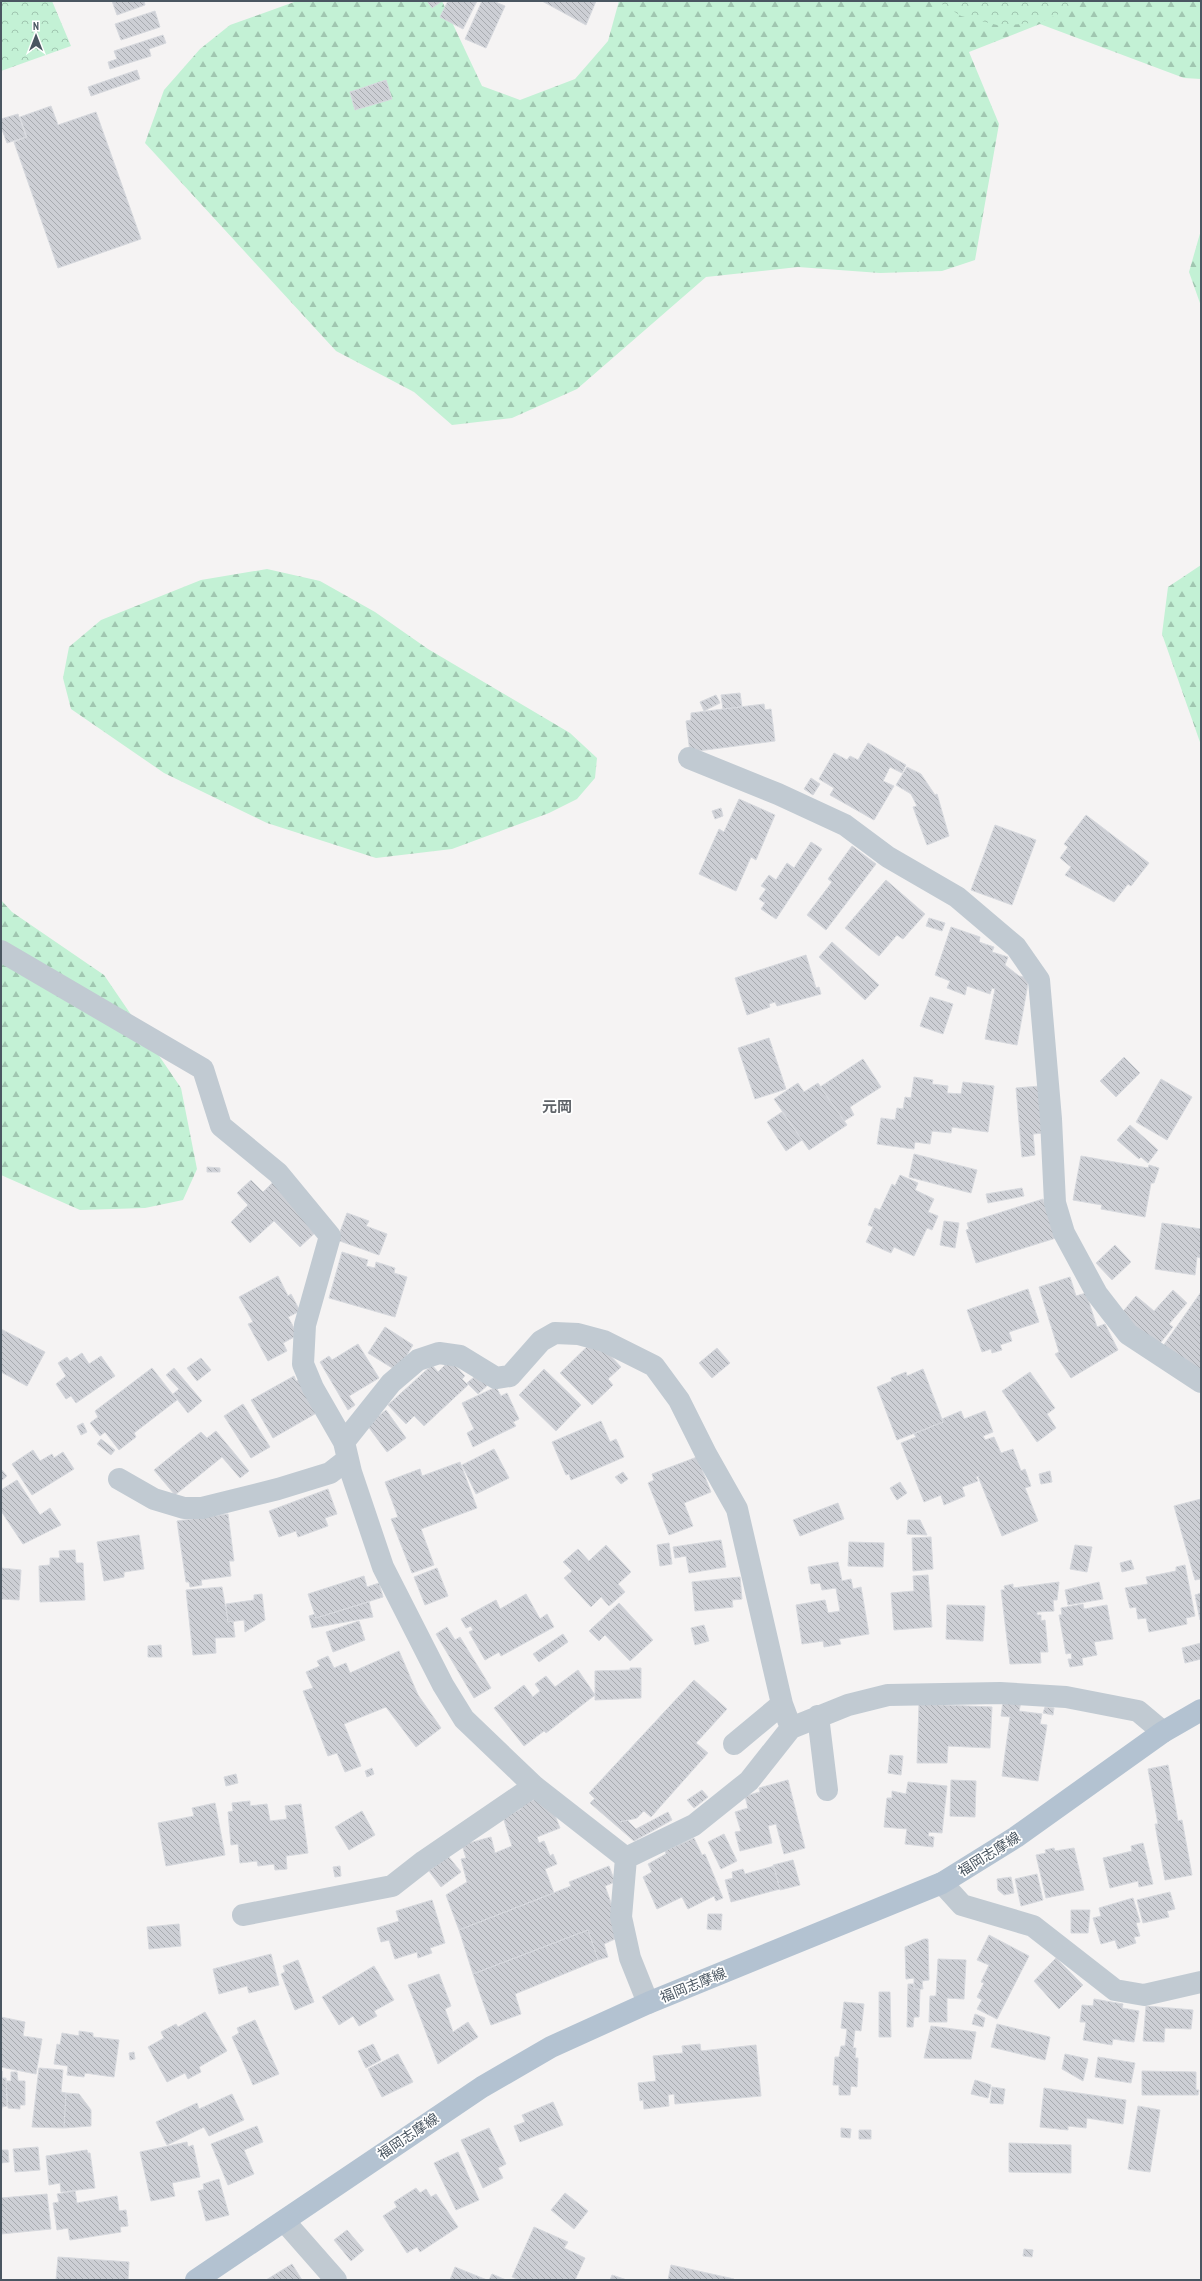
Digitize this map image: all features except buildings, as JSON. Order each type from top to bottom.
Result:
[{"type":"main road","name":"福岡志摩線","points":[[196,2280],[285,2222],[482,2087],[551,2047],[648,2003],[942,1883],[1016,1838],[1163,1732],[1201,1710]]},
{"type":"street","points":[[689,758],[778,794],[845,825],[888,858],[957,897],[1016,947],[1039,980],[1051,1119],[1055,1203],[1064,1233],[1097,1294],[1128,1334],[1201,1382]]},
{"type":"street","points":[[1,951],[203,1069],[221,1126],[278,1174],[330,1236],[305,1325],[303,1364],[313,1388],[346,1451],[383,1567],[443,1685],[464,1719],[534,1786],[626,1858]]},
{"type":"street","points":[[118,1479],[154,1499],[184,1508],[202,1508],[278,1490],[330,1473],[391,1383],[418,1360],[439,1353],[460,1356],[496,1378],[510,1376],[541,1341],[555,1333],[578,1334],[604,1341],[654,1366],[679,1400],[706,1454],[737,1509],[782,1704],[791,1728]]},
{"type":"street","points":[[626,1858],[694,1825],[749,1781],[791,1728],[848,1705],[888,1695],[1000,1693],[1066,1697],[1138,1710],[1163,1732]]},
{"type":"street","points":[[734,1744],[782,1704]]},
{"type":"street","points":[[818,1716],[827,1790]]},
{"type":"street","points":[[243,1915],[392,1886],[424,1861],[534,1786]]},
{"type":"street","points":[[626,1858],[621,1917],[630,1958],[648,2003]]},
{"type":"street","points":[[942,1883],[962,1905],[1033,1926],[1115,1990],[1144,1995],[1201,1982]]},
{"type":"street","points":[[285,2222],[336,2280]]},
{"type":"green space","points":[[1,1],[52,1],[71,46],[1,71]]},
{"type":"green space","points":[[297,1],[442,1],[482,86],[520,100],[575,79],[608,41],[619,1],[1201,1],[1201,79],[1184,78],[1040,24],[969,52],[999,124],[975,260],[942,271],[880,273],[798,267],[706,277],[577,389],[512,418],[452,425],[414,392],[336,351],[145,143],[164,90],[200,49],[230,25]]},
{"type":"green space","points":[[937,1],[1083,1],[1079,5],[1041,22],[1001,26],[961,16]]},
{"type":"green space","points":[[1201,230],[1201,306],[1189,272]]},
{"type":"green space","points":[[1201,565],[1201,745],[1162,634],[1168,587]]},
{"type":"green space","points":[[267,569],[320,581],[375,612],[428,649],[570,733],[597,758],[595,778],[577,799],[549,813],[452,849],[376,858],[267,823],[164,773],[71,709],[63,678],[69,647],[101,620],[201,580]]},
{"type":"green space","points":[[1,900],[12,912],[104,975],[181,1088],[197,1169],[183,1200],[145,1208],[80,1210],[1,1175]]},
{"type":"district","name":"元岡","points":[[557,1106]]}]
